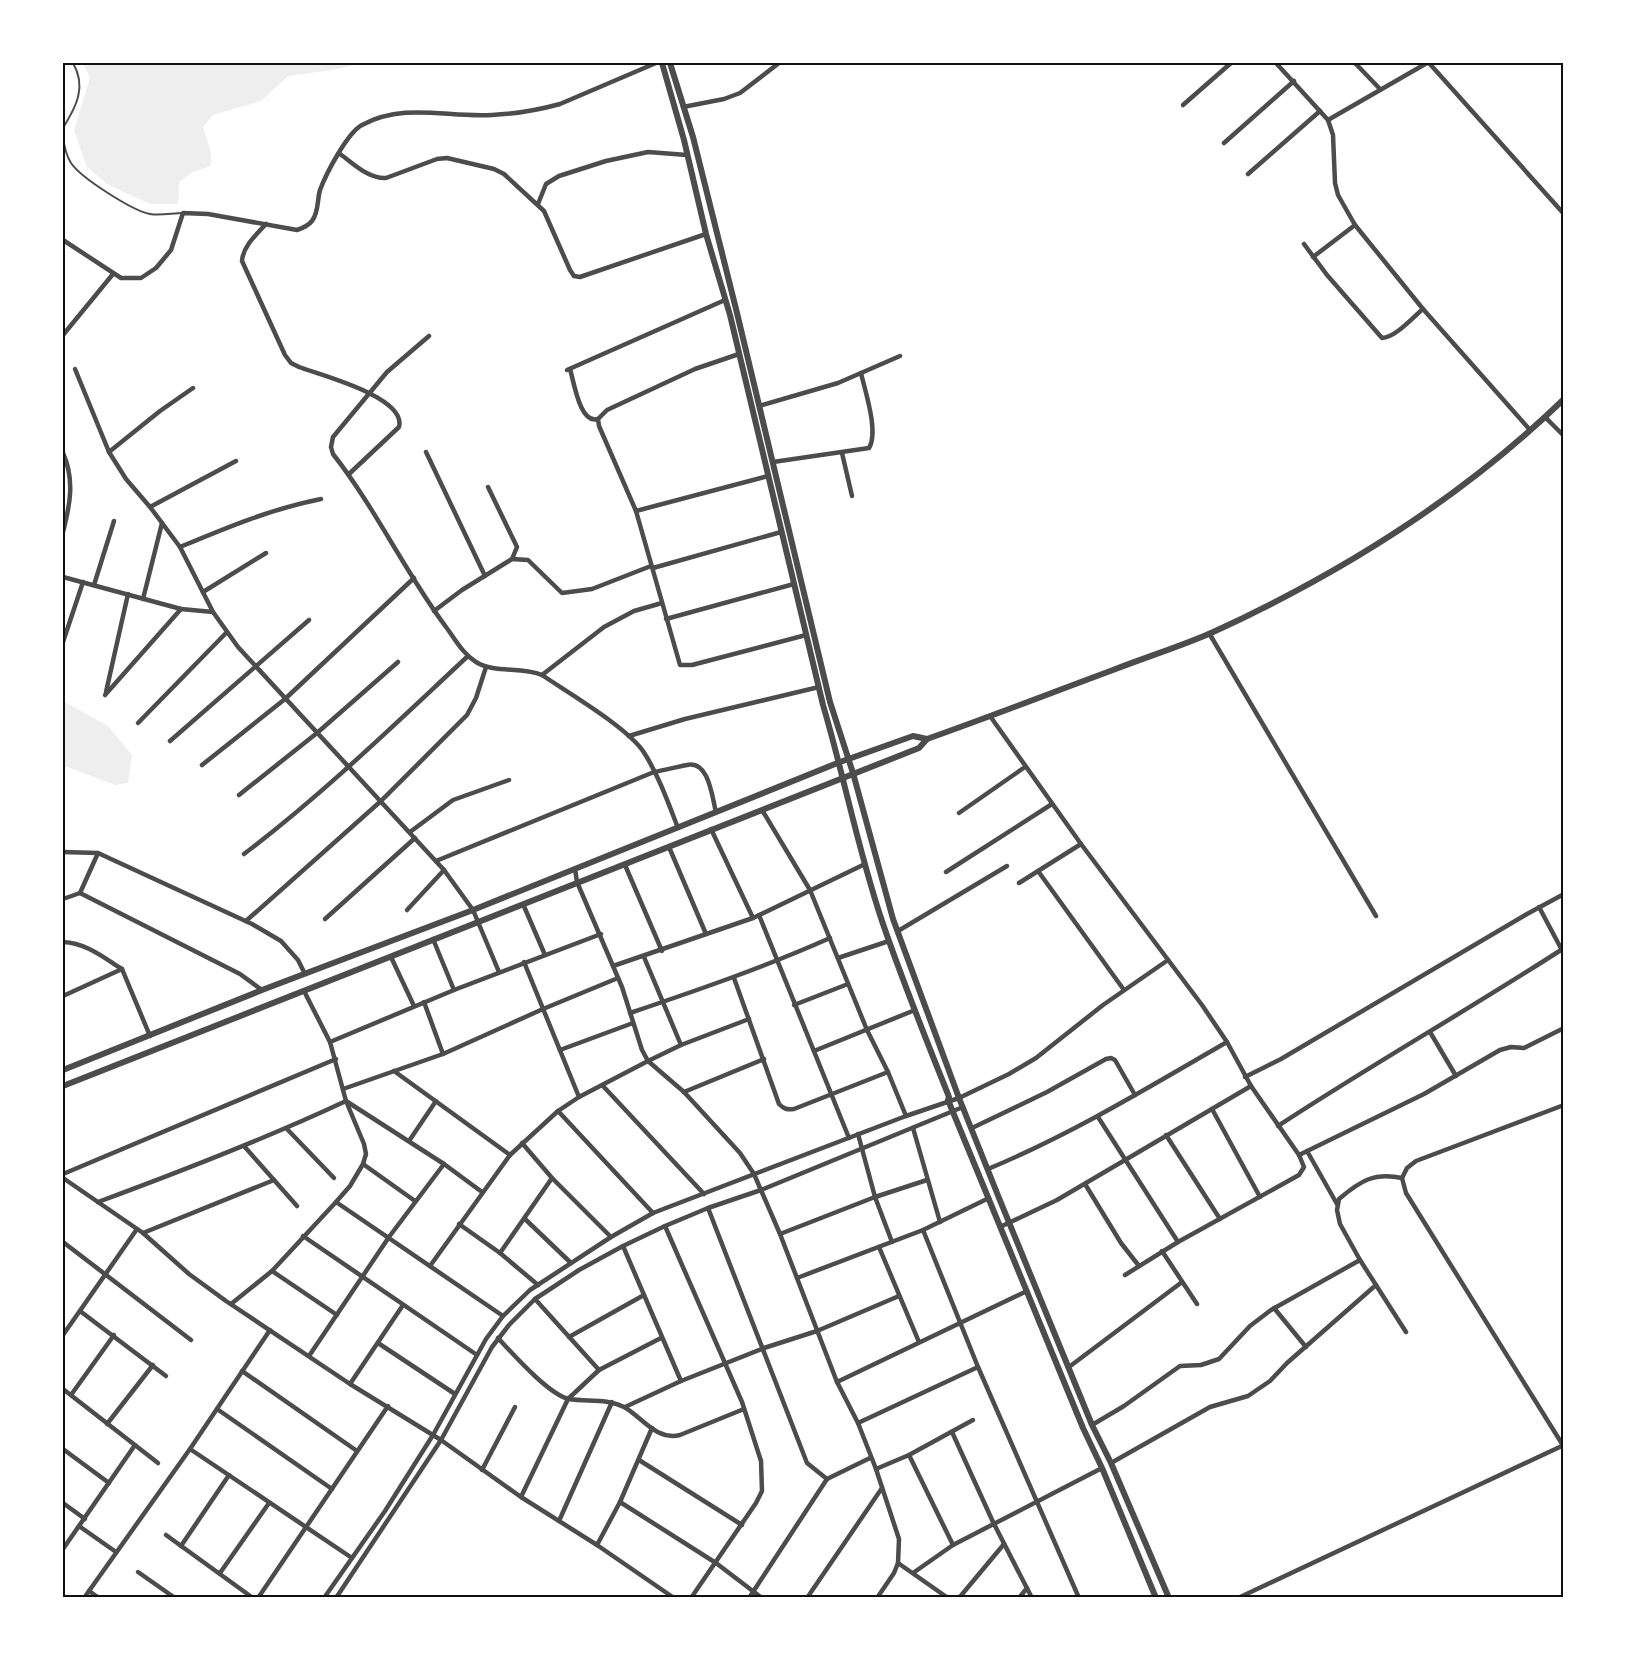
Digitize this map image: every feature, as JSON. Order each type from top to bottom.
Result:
[{"type":"street","points":[[63,240],[121,278],[141,278],[156,268],[171,250],[183,213],[207,214],[297,230],[304,228],[312,222],[324,181],[351,134],[369,122],[409,111],[491,115],[547,108],[656,63]]},
{"type":"street","points":[[662,63],[739,354],[744,360],[759,406],[830,702],[853,773],[898,931],[959,1098],[1092,1425],[1112,1463],[1169,1598]]},
{"type":"street","points":[[670,63],[693,137],[781,532],[865,864],[915,1010],[949,1097],[948,1100],[1083,1428],[1102,1467],[1156,1598]]},
{"type":"street","points":[[683,107],[724,99],[740,93],[779,63]]},
{"type":"street","points":[[1183,105],[1231,63]]},
{"type":"street","points":[[1276,63],[1328,120],[1334,135],[1335,183],[1338,195],[1355,225],[1423,309],[1530,430]]},
{"type":"street","points":[[1355,63],[1380,89]]},
{"type":"street","points":[[1328,120],[1428,63],[1564,214]]},
{"type":"street","points":[[1224,143],[1294,81]]},
{"type":"street","points":[[1248,174],[1320,111]]},
{"type":"street","points":[[538,204],[546,184],[559,176],[606,161],[648,152],[687,155]]},
{"type":"street","points":[[340,154],[370,175],[379,178],[386,178],[437,159],[447,158],[494,169],[504,174],[538,204],[548,218],[570,270],[574,276],[580,278],[715,232]]},
{"type":"street","points":[[266,224],[242,254],[242,261],[285,355],[291,363],[299,367],[369,392],[388,403],[400,422],[399,426],[349,474]]},
{"type":"street","points":[[1313,257],[1355,225]]},
{"type":"street","points":[[1304,243],[1313,257],[1382,338],[1394,333],[1423,309]]},
{"type":"street","points":[[63,335],[113,274]]},
{"type":"street","points":[[725,300],[568,369],[583,412],[593,420],[598,419],[607,410],[706,364],[739,354]]},
{"type":"street","points":[[429,336],[387,372],[369,392],[331,442],[333,454],[364,495],[434,611],[468,656],[486,667],[535,672],[542,675],[629,736],[642,751],[654,772],[678,828]]},
{"type":"street","points":[[759,406],[838,383],[900,357]]},
{"type":"street","points":[[75,369],[109,452],[126,479],[180,547],[213,612],[227,632],[254,666],[444,870],[473,910],[499,972]]},
{"type":"street","points":[[773,462],[869,448],[873,431],[861,373]]},
{"type":"street","points":[[109,452],[139,426],[193,388]]},
{"type":"street","points":[[63,1086],[919,748],[927,739],[1209,633],[1327,575],[1403,528],[1441,502],[1530,430],[1564,399]]},
{"type":"street","points":[[1545,417],[1564,436]]},
{"type":"street","points":[[598,419],[636,512],[677,661],[684,667],[806,635]]},
{"type":"street","points":[[426,452],[485,576]]},
{"type":"street","points":[[63,453],[70,469],[71,492],[63,532]]},
{"type":"street","points":[[842,453],[852,496]]},
{"type":"street","points":[[150,507],[236,461]]},
{"type":"street","points":[[636,512],[768,476]]},
{"type":"street","points":[[434,611],[462,590],[512,559],[517,548],[488,487]]},
{"type":"street","points":[[180,547],[240,521],[285,506],[321,499]]},
{"type":"street","points":[[94,585],[114,521]]},
{"type":"street","points":[[143,598],[162,522]]},
{"type":"street","points":[[512,559],[528,560],[562,593],[592,589],[651,566],[653,568],[781,532]]},
{"type":"street","points":[[203,592],[266,553]]},
{"type":"street","points":[[63,577],[181,609],[213,612]]},
{"type":"street","points":[[202,765],[285,699],[414,578]]},
{"type":"street","points":[[63,642],[83,582]]},
{"type":"street","points":[[666,619],[794,584]]},
{"type":"street","points":[[128,594],[105,694],[181,609]]},
{"type":"street","points":[[542,675],[604,627],[634,611],[662,603]]},
{"type":"street","points":[[170,741],[309,620]]},
{"type":"street","points":[[138,723],[227,632]]},
{"type":"street","points":[[1209,633],[1376,916]]},
{"type":"street","points":[[244,854],[349,766],[468,656]]},
{"type":"street","points":[[239,795],[317,733],[398,662]]},
{"type":"street","points":[[246,921],[381,801],[467,715],[476,698],[486,667]]},
{"type":"street","points":[[629,736],[685,719],[819,687]]},
{"type":"street","points":[[990,716],[1227,1042],[1245,1077],[1299,1155],[1304,1167],[1299,1175],[1162,1251],[1125,1275]]},
{"type":"street","points":[[63,1070],[262,990],[473,910],[840,762],[913,736],[927,739]]},
{"type":"street","points":[[436,861],[654,772],[688,764],[697,765],[707,778],[716,812]]},
{"type":"street","points":[[959,813],[1025,767]]},
{"type":"street","points":[[410,832],[453,800],[509,780]]},
{"type":"street","points":[[946,872],[1052,804]]},
{"type":"street","points":[[762,810],[810,890],[867,1030],[906,1116]]},
{"type":"street","points":[[711,829],[753,918]]},
{"type":"street","points":[[325,919],[415,838]]},
{"type":"street","points":[[1019,883],[1081,844]]},
{"type":"street","points":[[669,847],[706,934]]},
{"type":"street","points":[[63,852],[98,853],[246,921],[281,941],[298,960],[305,974]]},
{"type":"street","points":[[80,893],[98,853]]},
{"type":"street","points":[[625,864],[662,951]]},
{"type":"street","points":[[613,966],[753,918],[865,864]]},
{"type":"street","points":[[898,931],[1007,866]]},
{"type":"street","points":[[575,869],[577,882],[601,934],[642,1050],[648,1060],[684,1092],[740,1153],[754,1174],[780,1234],[837,1382],[858,1423],[876,1469],[899,1539],[898,1563],[877,1598]]},
{"type":"street","points":[[407,910],[444,870]]},
{"type":"street","points":[[1038,871],[1124,990]]},
{"type":"street","points":[[63,899],[80,893],[240,974],[262,990]]},
{"type":"street","points":[[1245,1077],[1291,1053],[1564,894]]},
{"type":"street","points":[[523,904],[545,956]]},
{"type":"street","points":[[1278,1126],[1341,1085],[1563,952],[1539,907]]},
{"type":"street","points":[[759,915],[849,1138]]},
{"type":"street","points":[[330,1042],[524,962],[601,934]]},
{"type":"street","points":[[630,1013],[734,978],[830,938]]},
{"type":"street","points":[[433,939],[454,990]]},
{"type":"street","points":[[838,958],[890,940]]},
{"type":"street","points":[[63,942],[88,948],[122,969],[150,1036]]},
{"type":"street","points":[[391,957],[414,1006]]},
{"type":"street","points":[[644,957],[681,1045]]},
{"type":"street","points":[[324,1598],[385,1511],[433,1435],[486,1339],[503,1316],[530,1290],[611,1237],[653,1213],[948,1100],[959,1098],[1010,1074],[1168,960]]},
{"type":"street","points":[[524,962],[579,1097]]},
{"type":"street","points":[[63,996],[122,969]]},
{"type":"street","points":[[343,1089],[443,1054],[618,978]]},
{"type":"street","points":[[734,978],[779,1104],[783,1108],[794,1109],[888,1072]]},
{"type":"street","points":[[795,1005],[848,984]]},
{"type":"street","points":[[229,1302],[272,1271],[336,1202],[350,1186],[366,1154],[346,1101],[330,1042],[304,992]]},
{"type":"street","points":[[424,1002],[443,1054]]},
{"type":"street","points":[[814,1050],[915,1010]]},
{"type":"street","points":[[430,1266],[510,1155],[558,1111],[579,1097],[648,1060],[749,1019]]},
{"type":"street","points":[[560,1050],[633,1023]]},
{"type":"street","points":[[1299,1155],[1396,1108],[1500,1050],[1511,1047],[1524,1048],[1564,1028]]},
{"type":"street","points":[[1430,1032],[1456,1076]]},
{"type":"street","points":[[988,1169],[1035,1149],[1098,1117],[1227,1042]]},
{"type":"street","points":[[63,1176],[336,1059]]},
{"type":"street","points":[[684,1092],[764,1059]]},
{"type":"street","points":[[972,1128],[1047,1092],[1106,1059],[1115,1060],[1135,1095]]},
{"type":"street","points":[[394,1071],[510,1155]]},
{"type":"street","points":[[603,1086],[704,1194]]},
{"type":"street","points":[[1000,1227],[1058,1200],[1251,1086]]},
{"type":"street","points":[[98,1202],[194,1167],[287,1129],[346,1101]]},
{"type":"street","points":[[346,1101],[444,1164],[482,1192]]},
{"type":"street","points":[[409,1141],[436,1101]]},
{"type":"street","points":[[1238,1598],[1564,1445],[1406,1193],[1402,1178],[1407,1168],[1416,1161],[1564,1105]]},
{"type":"street","points":[[336,1598],[441,1440],[498,1338],[535,1299],[579,1270],[665,1226],[761,1190],[963,1107]]},
{"type":"street","points":[[1212,1109],[1260,1197]]},
{"type":"street","points":[[558,1111],[653,1213]]},
{"type":"street","points":[[1098,1117],[1178,1242]]},
{"type":"street","points":[[913,1128],[940,1222]]},
{"type":"street","points":[[287,1129],[334,1178]]},
{"type":"street","points":[[858,1134],[875,1197],[891,1242]]},
{"type":"street","points":[[1166,1135],[1220,1219]]},
{"type":"street","points":[[522,1143],[552,1178],[611,1237]]},
{"type":"street","points":[[244,1146],[297,1206]]},
{"type":"street","points":[[1307,1151],[1337,1204],[1340,1224],[1406,1332]]},
{"type":"street","points":[[363,1164],[415,1201]]},
{"type":"street","points":[[309,1356],[388,1237],[444,1164]]},
{"type":"street","points":[[1337,1204],[1346,1193],[1364,1180],[1388,1175],[1402,1178]]},
{"type":"street","points":[[63,1176],[143,1233],[189,1274],[217,1294],[350,1384],[441,1440],[521,1497],[597,1545],[674,1598]]},
{"type":"street","points":[[500,1253],[552,1178]]},
{"type":"street","points":[[143,1233],[274,1180]]},
{"type":"street","points":[[780,1234],[875,1197],[927,1180]]},
{"type":"street","points":[[1085,1184],[1139,1266]]},
{"type":"street","points":[[797,1278],[923,1230],[989,1198]]},
{"type":"street","points":[[336,1202],[503,1316]]},
{"type":"street","points":[[708,1208],[807,1463],[827,1479]]},
{"type":"street","points":[[525,1219],[571,1263]]},
{"type":"street","points":[[459,1224],[500,1253],[538,1285]]},
{"type":"street","points":[[665,1226],[744,1409],[761,1461],[763,1479],[762,1491],[742,1525],[691,1598]]},
{"type":"street","points":[[63,1335],[137,1229]]},
{"type":"street","points":[[923,1230],[978,1367],[1079,1598]]},
{"type":"street","points":[[303,1236],[477,1354]]},
{"type":"street","points":[[64,1244],[191,1340]]},
{"type":"street","points":[[622,1246],[681,1381]]},
{"type":"street","points":[[879,1247],[920,1342]]},
{"type":"street","points":[[1162,1251],[1197,1304]]},
{"type":"street","points":[[1092,1425],[1124,1406],[1180,1366],[1201,1365],[1219,1359],[1250,1326],[1274,1308],[1360,1260]]},
{"type":"street","points":[[272,1271],[337,1315]]},
{"type":"street","points":[[1069,1367],[1182,1282]]},
{"type":"street","points":[[913,1573],[953,1545],[993,1522],[1112,1463],[1210,1407],[1248,1396],[1270,1381],[1287,1363],[1376,1285]]},
{"type":"street","points":[[837,1382],[1028,1292]]},
{"type":"street","points":[[569,1337],[644,1294]]},
{"type":"street","points":[[625,1407],[724,1363],[817,1331],[899,1296]]},
{"type":"street","points":[[535,1299],[599,1370]]},
{"type":"street","points":[[350,1384],[403,1305]]},
{"type":"street","points":[[1274,1308],[1306,1347]]},
{"type":"street","points":[[80,1311],[166,1376]]},
{"type":"street","points":[[84,1598],[190,1449],[270,1330]]},
{"type":"street","points":[[72,1395],[114,1335]]},
{"type":"street","points":[[498,1338],[553,1390],[568,1399],[612,1402],[625,1407],[662,1435],[671,1437],[744,1409]]},
{"type":"street","points":[[521,1497],[568,1399],[599,1370],[661,1338]]},
{"type":"street","points":[[378,1343],[455,1394]]},
{"type":"street","points":[[107,1424],[153,1365]]},
{"type":"street","points":[[858,1423],[978,1367]]},
{"type":"street","points":[[242,1371],[357,1451]]},
{"type":"street","points":[[63,1389],[159,1462]]},
{"type":"street","points":[[559,1521],[612,1402]]},
{"type":"street","points":[[258,1598],[388,1406]]},
{"type":"street","points":[[482,1470],[516,1407]]},
{"type":"street","points":[[217,1409],[332,1489]]},
{"type":"street","points":[[876,1469],[909,1455],[973,1420]]},
{"type":"street","points":[[597,1545],[620,1502],[652,1428]]},
{"type":"street","points":[[952,1432],[993,1522],[1032,1598]]},
{"type":"street","points":[[63,1549],[135,1445]]},
{"type":"street","points":[[63,1449],[109,1483]]},
{"type":"street","points":[[190,1449],[352,1558]]},
{"type":"street","points":[[909,1455],[953,1545]]},
{"type":"street","points":[[748,1598],[827,1479],[870,1458]]},
{"type":"street","points":[[639,1460],[742,1525]]},
{"type":"street","points":[[181,1546],[229,1475]]},
{"type":"street","points":[[807,1598],[882,1488]]},
{"type":"street","points":[[620,1502],[716,1563],[762,1598]]},
{"type":"street","points":[[63,1503],[85,1518]]},
{"type":"street","points":[[220,1573],[268,1503]]},
{"type":"street","points":[[79,1526],[116,1552]]},
{"type":"street","points":[[166,1535],[253,1598]]},
{"type":"street","points":[[959,1598],[1004,1544]]},
{"type":"street","points":[[898,1563],[948,1598]]},
{"type":"street","points":[[138,1572],[176,1598]]},
{"type":"street","points":[[1018,1598],[1027,1588]]},
{"type":"street","points":[[89,1591],[99,1598]]},
{"type":"lane","points":[[63,128],[75,109],[80,91],[79,73],[73,63]]},
{"type":"lane","points":[[63,136],[65,149],[72,164],[88,179],[119,200],[150,214],[183,213]]},
{"type":"shaded area","points":[[83,63],[360,63],[339,69],[288,76],[261,101],[213,115],[203,127],[211,152],[211,166],[193,172],[179,182],[178,204],[150,204],[107,184],[87,167],[74,130],[90,78]]},
{"type":"shaded area","points":[[63,701],[108,726],[132,755],[128,783],[115,785],[67,767],[63,768]]}]
